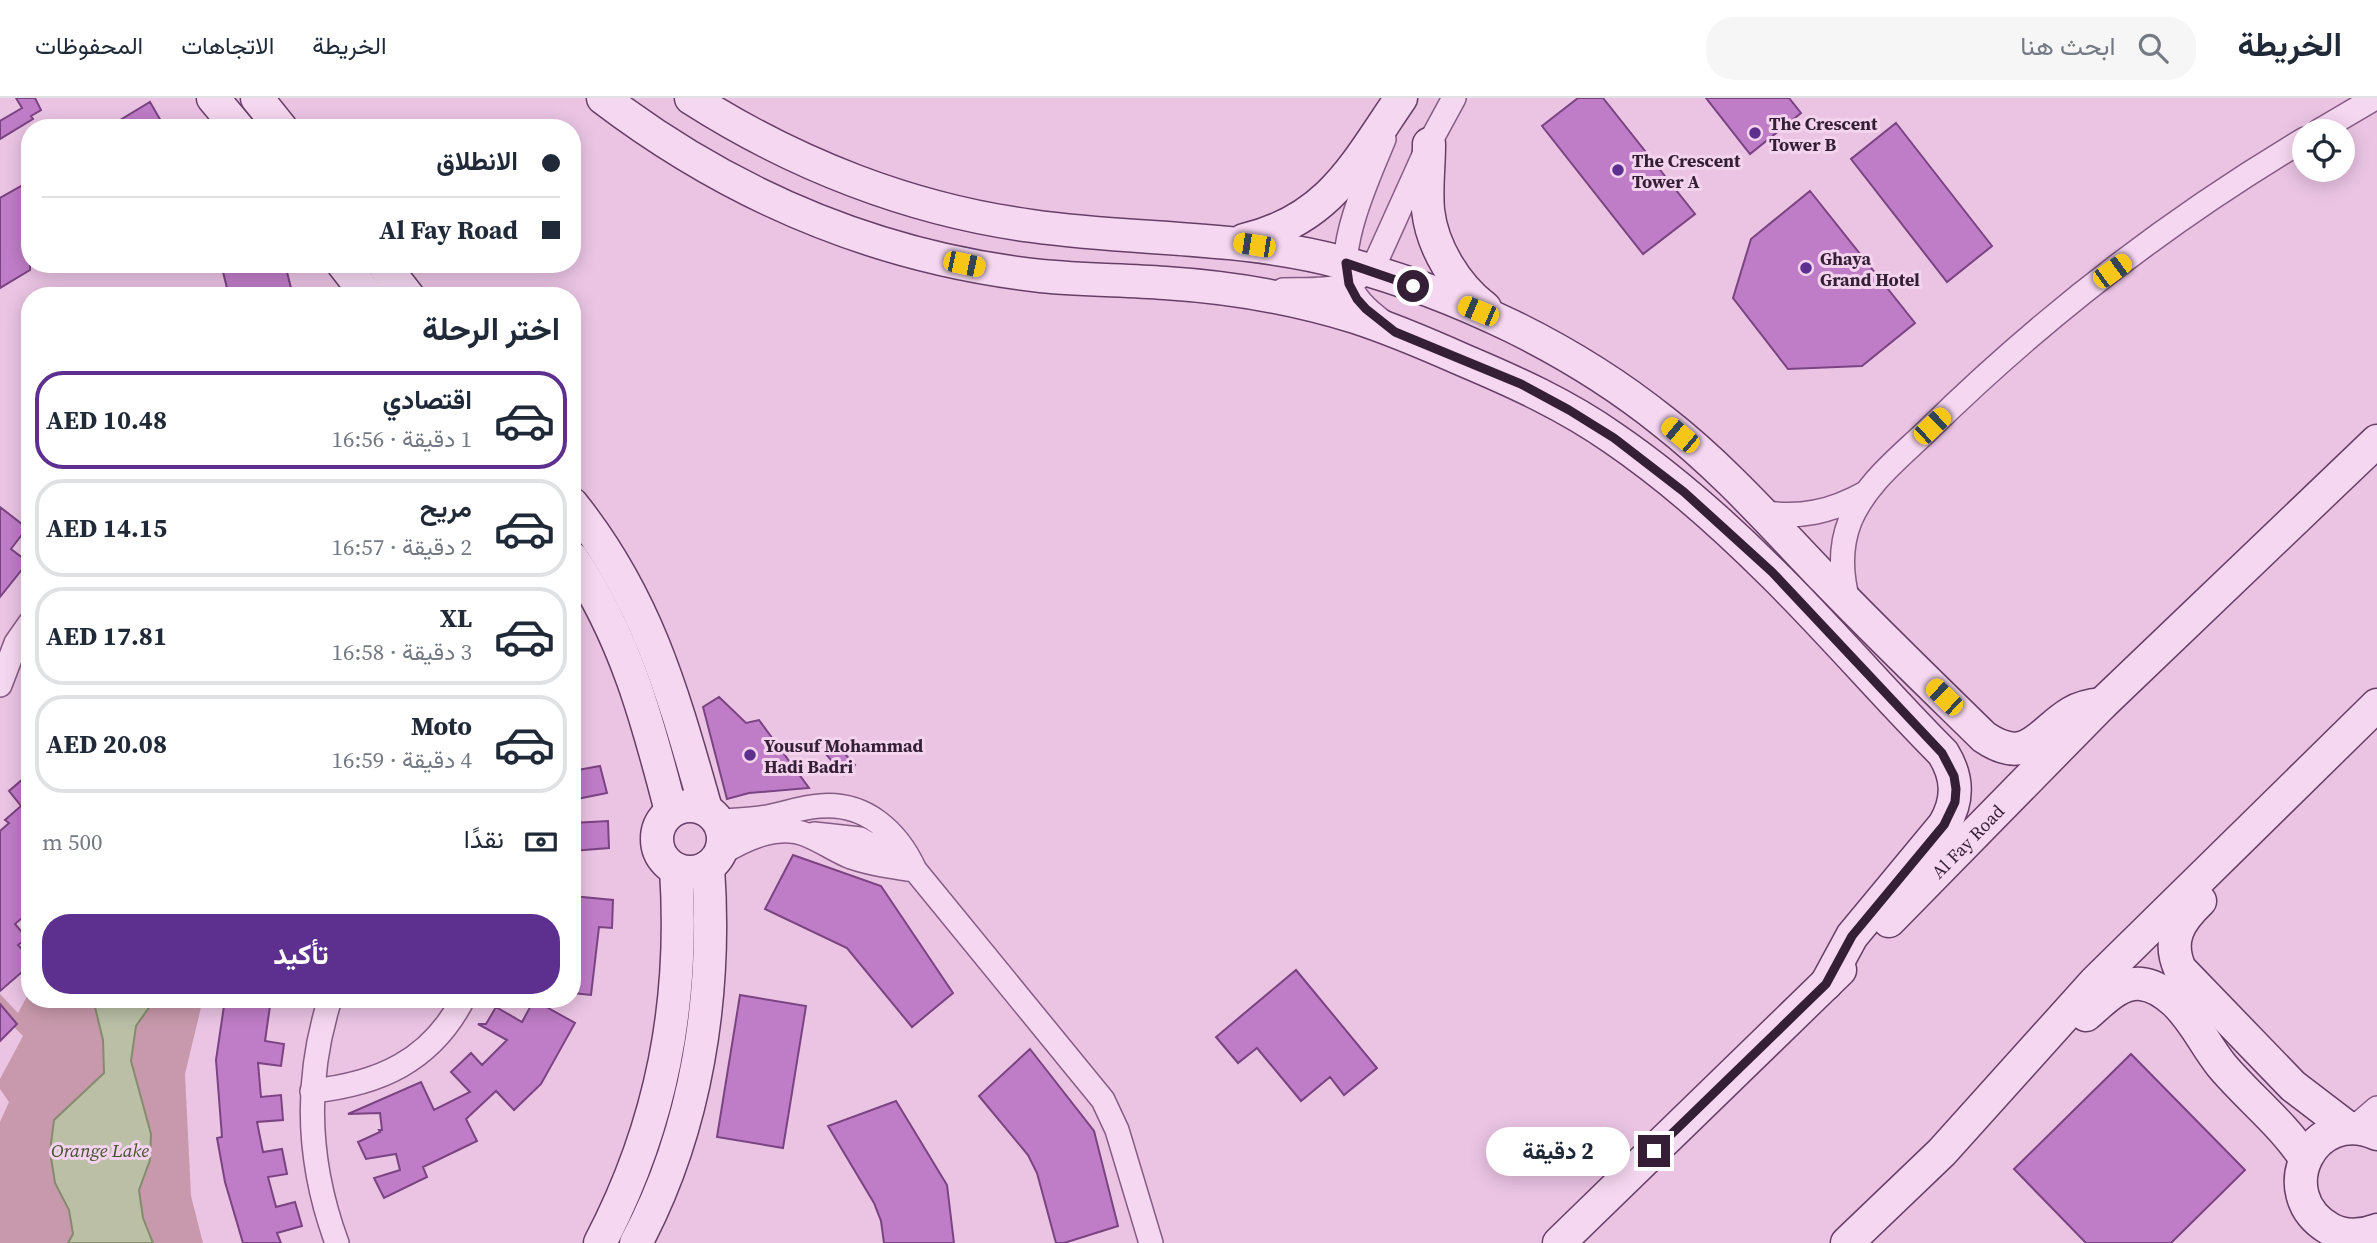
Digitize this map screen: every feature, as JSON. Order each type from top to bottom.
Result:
[{"type":"street","points":[[213,98],[230,119]]},
{"type":"street","points":[[257,98],[274,119]]},
{"type":"street","points":[[691,98],[725,120],[801,159],[892,194],[1030,226],[1237,242],[1306,254],[1500,320],[1569,357],[1645,407],[1697,449],[1984,737],[2007,747],[2030,745],[2071,713],[2102,704]]},
{"type":"street","points":[[1237,242],[1282,228],[1319,205],[1348,176],[1402,98]]},
{"type":"street","points":[[1395,332],[1357,299],[1355,215],[1402,98]]},
{"type":"street","points":[[1231,290],[1327,289],[1378,257],[1429,144],[1454,98]]},
{"type":"street","points":[[2339,119],[2375,98]]},
{"type":"street","points":[[601,107],[759,196],[813,220],[869,240],[984,268],[1043,276],[1167,283],[1231,290],[1353,317],[1533,390],[1614,438],[1725,528],[1772,572],[1950,764],[1956,789],[1951,814],[1852,936],[1826,984]]},
{"type":"street","points":[[1429,144],[1428,211],[1432,231],[1450,270],[1464,289],[1500,320]]},
{"type":"street","points":[[1850,605],[1842,572],[1844,538],[1867,492],[1880,475],[1971,387],[2027,339],[2171,228],[2292,148]]},
{"type":"street","points":[[350,273],[361,287]]},
{"type":"street","points":[[390,273],[401,287]]},
{"type":"street","name":"Al Fay Road","points":[[1559,1243],[1826,984],[2102,704],[2377,441]]},
{"type":"street","points":[[1760,512],[1797,515],[1815,513],[1833,509],[1867,492]]},
{"type":"street","points":[[581,515],[603,546],[644,619],[674,697],[712,815],[724,837],[714,861],[709,978],[695,1075],[673,1155],[636,1243]]},
{"type":"street","points":[[581,573],[601,606],[637,688],[671,811]]},
{"type":"street","points":[[0,685],[21,636]]},
{"type":"street","points":[[1847,1243],[1942,1152],[2095,982],[2377,705]]},
{"type":"street","points":[[915,870],[873,845],[846,836],[781,830],[769,832],[746,840],[692,872],[676,869],[663,858],[657,842],[660,824],[671,811],[688,805],[712,815],[767,817],[820,806],[847,807],[860,811],[886,827],[906,852],[915,870],[1098,1093],[1111,1115],[1151,1243]]},
{"type":"street","points":[[846,836],[847,807]]},
{"type":"street","points":[[2259,819],[2239,859],[2180,922],[2174,942],[2176,961],[2185,976],[2293,1086],[2364,1124]]},
{"type":"street","points":[[805,834],[849,856],[883,866],[915,870]]},
{"type":"street","points":[[600,1243],[629,1183],[643,1146],[672,1030],[679,950],[676,869]]},
{"type":"street","points":[[2032,1050],[2064,1032],[2118,989],[2133,984],[2156,989],[2186,1013],[2219,1063],[2287,1133],[2305,1158]]},
{"type":"street","points":[[327,1008],[318,1042],[312,1091],[314,1156],[322,1198],[337,1243]]},
{"type":"street","points":[[312,1091],[360,1084],[404,1064],[424,1051],[442,1034],[458,1008]]},
{"type":"street","points":[[2318,1243],[2300,1184],[2305,1158],[2323,1137],[2364,1124]]},
{"type":"street","points":[[1131,1182],[1137,1243]]},
{"type":"street","points":[[2308,1210],[2320,1223],[2335,1232],[2352,1236],[2368,1235]]},
{"type":"shaded area","points":[[0,994],[18,1013],[21,1008],[95,1008],[103,1040],[104,1073],[54,1120],[55,1183],[69,1210],[73,1235],[68,1243],[0,1243],[0,1122],[9,1102],[0,1089],[0,1079],[23,1036],[0,1013]]},
{"type":"shaded area","points":[[149,1008],[201,1008],[185,1074],[191,1196],[203,1243],[153,1243],[143,1218],[139,1189],[150,1160],[151,1134],[131,1061],[136,1026]]},
{"type":"water","name":"Orange Lake","points":[[95,1008],[149,1008],[136,1026],[131,1061],[151,1134],[150,1160],[139,1190],[143,1218],[153,1243],[68,1243],[73,1234],[69,1210],[55,1183],[50,1151],[54,1120],[104,1073],[103,1040]]},
{"type":"building","points":[[16,98],[35,98],[41,110],[31,116],[33,119],[21,119],[21,126],[0,139],[0,121],[22,108]]},
{"type":"building","name":"The Crescent Tower A","points":[[1578,98],[1603,98],[1695,214],[1643,254],[1542,126]]},
{"type":"building","name":"The Crescent Tower B","points":[[1706,98],[1789,98],[1801,113],[1750,154]]},
{"type":"building","points":[[150,102],[160,119],[122,119]]},
{"type":"building","points":[[1896,123],[1992,246],[1947,282],[1851,159]]},
{"type":"building","points":[[21,186],[21,273],[25,273],[0,288],[0,198]]},
{"type":"building","name":"Ghaya Grand Hotel","points":[[1810,191],[1915,323],[1862,366],[1788,369],[1733,298],[1751,239]]},
{"type":"building","points":[[223,273],[287,273],[291,287],[227,287]]},
{"type":"building","points":[[0,507],[21,523],[21,536],[11,549],[21,557],[21,571],[0,597]]},
{"type":"building","name":"Yousuf Mohammad Hadi Badri","points":[[719,697],[746,723],[759,720],[809,788],[749,793],[727,799],[703,707]]},
{"type":"building","points":[[835,743],[855,765],[844,775],[825,753]]},
{"type":"building","points":[[600,766],[607,793],[581,798],[581,769]]},
{"type":"building","points":[[21,781],[21,806],[9,791]]},
{"type":"building","points":[[21,806],[21,919],[15,924],[21,931],[21,943],[18,945],[21,948],[21,973],[0,991],[0,831],[9,823],[5,820]]},
{"type":"building","points":[[608,821],[609,848],[581,850],[581,822]]},
{"type":"building","points":[[793,855],[881,886],[953,993],[912,1027],[847,948],[765,909]]},
{"type":"building","points":[[581,897],[613,900],[612,928],[599,927],[591,995],[581,994]]},
{"type":"building","points":[[1296,970],[1377,1068],[1344,1095],[1330,1077],[1301,1101],[1257,1048],[1238,1063],[1216,1037]]},
{"type":"building","points":[[740,995],[806,1006],[783,1148],[717,1137]]},
{"type":"building","points":[[0,1004],[17,1024],[0,1041]]},
{"type":"building","points":[[224,1008],[270,1008],[265,1041],[284,1044],[281,1066],[258,1063],[261,1097],[281,1095],[283,1120],[257,1122],[263,1152],[282,1149],[287,1174],[268,1177],[276,1207],[295,1202],[302,1226],[277,1233],[281,1243],[243,1243],[225,1182],[217,1138],[222,1137],[216,1060]]},
{"type":"building","points":[[495,1008],[522,1022],[530,1008],[548,1008],[575,1023],[541,1084],[514,1110],[496,1091],[466,1119],[477,1141],[423,1167],[427,1177],[384,1198],[374,1178],[400,1170],[396,1154],[366,1159],[358,1142],[382,1130],[380,1113],[348,1114],[421,1082],[434,1110],[470,1092],[451,1072],[471,1053],[482,1065],[507,1040],[478,1024],[486,1024]]},
{"type":"building","points":[[1030,1049],[1094,1131],[1118,1226],[1064,1243],[1056,1243],[1037,1173],[1028,1155],[979,1096]]},
{"type":"building","points":[[2131,1054],[2245,1170],[2171,1243],[2086,1243],[2014,1169]]},
{"type":"building","points":[[896,1101],[947,1185],[954,1243],[884,1243],[881,1221],[874,1203],[828,1126]]},
{"type":"place","name":"The Crescent Tower B","points":[[1755,133]]},
{"type":"place","name":"The Crescent Tower A","points":[[1618,170]]},
{"type":"place","name":"Ghaya Grand Hotel","points":[[1806,268]]},
{"type":"place","name":"Yousuf Mohammad Hadi Badri","points":[[750,755]]},
{"type":"route","points":[[1413,286],[1346,263],[1349,284],[1357,299],[1395,332],[1521,384],[1569,410],[1614,438],[1684,492],[1807,607],[1942,753],[1954,776],[1955,802],[1951,814],[1852,936],[1826,984],[1654,1151]]}]
